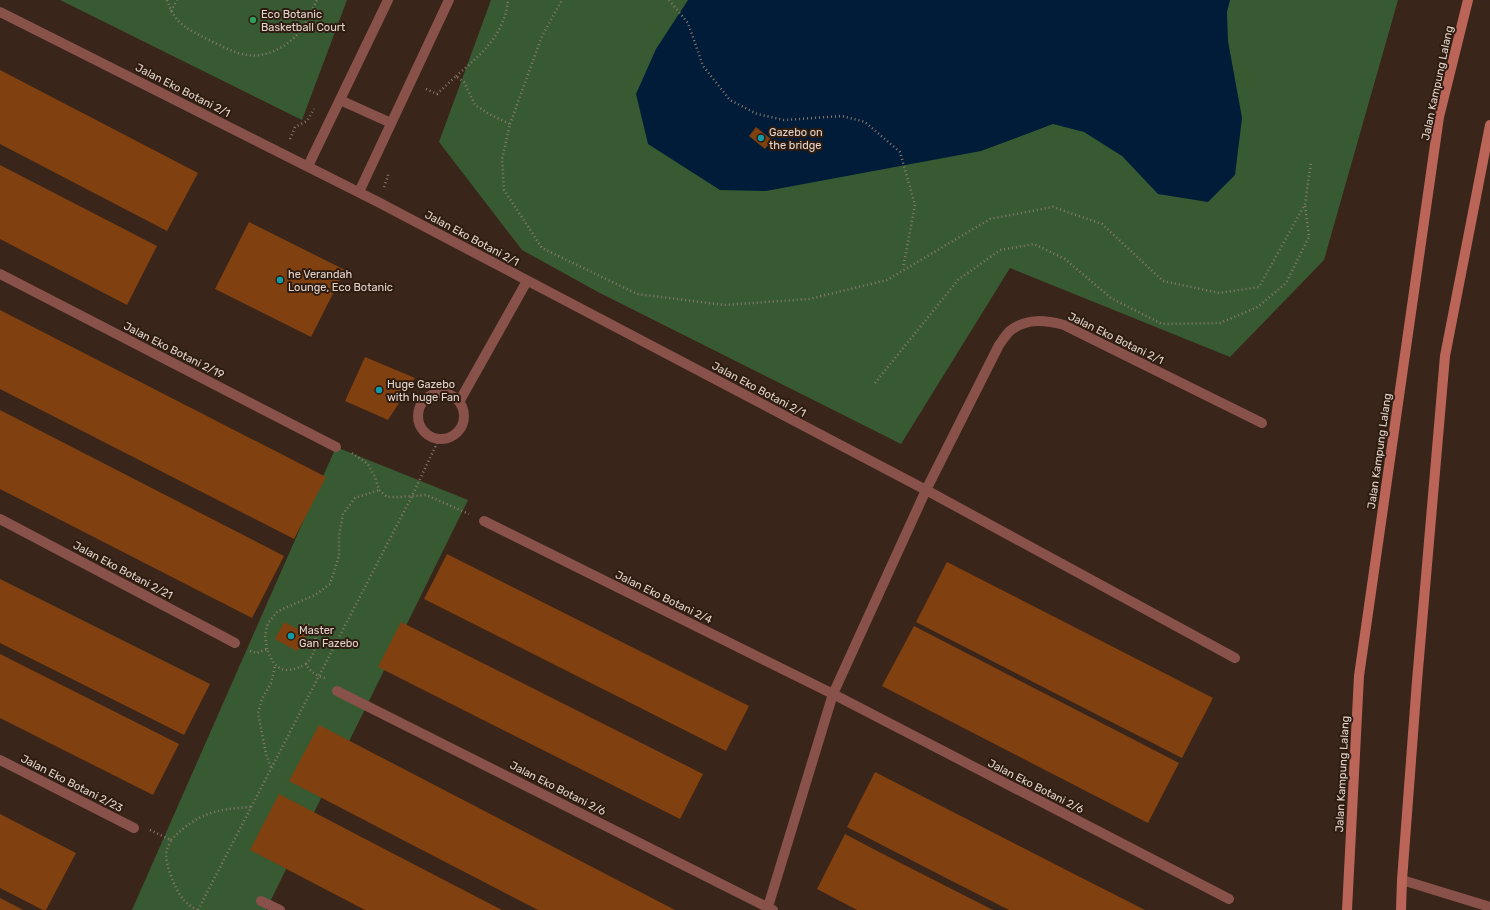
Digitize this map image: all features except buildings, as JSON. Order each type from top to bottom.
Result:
[{"type":"main road","name":"Jalan Kampung Lalang","points":[[1347,910],[1359,676],[1439,118],[1468,0]]},
{"type":"main road","points":[[1401,910],[1416,681],[1445,356],[1490,125]]},
{"type":"street","points":[[308,166],[388,0]]},
{"type":"street","points":[[359,192],[448,0]]},
{"type":"street","name":"Jalan Eko Botani 2/1","points":[[2,12],[359,192],[926,490],[1235,658]]},
{"type":"street","points":[[340,100],[391,123]]},
{"type":"street","name":"Jalan Eko Botani 2/19","points":[[0,274],[336,447]]},
{"type":"street","points":[[459,402],[527,281]]},
{"type":"street","name":"Jalan Eko Botani 2/1","points":[[926,490],[999,345],[1011,331],[1027,322],[1046,320],[1064,325],[1262,423]]},
{"type":"street","points":[[439,393],[453,396],[463,408],[463,423],[453,435],[439,439],[425,433],[420,427],[418,420],[418,412],[425,399],[431,395],[439,393]]},
{"type":"street","points":[[769,909],[833,694],[926,490]]},
{"type":"street","name":"Jalan Eko Botani 2/21","points":[[0,519],[234,643]]},
{"type":"street","name":"Jalan Eko Botani 2/4","points":[[484,521],[833,694]]},
{"type":"street","name":"Jalan Eko Botani 2/6","points":[[337,691],[769,909]]},
{"type":"street","name":"Jalan Eko Botani 2/6","points":[[833,694],[1229,899]]},
{"type":"street","name":"Jalan Eko Botani 2/23","points":[[0,760],[134,828]]},
{"type":"street","points":[[1402,880],[1490,907]]},
{"type":"street","points":[[261,900],[280,910]]},
{"type":"path","points":[[167,0],[171,12],[176,19],[188,29],[231,50],[246,55],[258,56],[271,52],[292,39],[301,30],[316,0]]},
{"type":"path","points":[[171,12],[177,0]]},
{"type":"path","points":[[425,89],[437,94],[476,60],[497,35],[507,14],[508,0]]},
{"type":"path","points":[[562,0],[542,36],[510,124],[502,159],[504,190],[542,248],[637,294],[724,305],[809,299],[887,280],[903,269],[990,219],[1053,207],[1102,224],[1163,282],[1219,293],[1259,287],[1305,204]]},
{"type":"path","points":[[669,0],[678,9],[688,23],[703,66],[730,100],[757,114],[784,120],[842,116],[865,122],[900,152],[915,205],[903,269]]},
{"type":"path","points":[[456,76],[464,82],[475,105],[510,124]]},
{"type":"path","points":[[284,154],[295,127],[307,121],[315,108]]},
{"type":"path","points":[[876,383],[958,280],[1000,250],[1034,244],[1065,259],[1111,298],[1162,324],[1220,323],[1258,307],[1286,283],[1309,238],[1305,204],[1311,162]]},
{"type":"path","points":[[378,202],[388,176],[388,169]]},
{"type":"path","points":[[251,807],[226,808],[199,818],[184,827],[171,840],[166,850],[167,859],[175,886],[182,898],[190,906],[198,910],[412,496],[439,439]]},
{"type":"path","points":[[336,447],[351,452],[368,464],[375,477],[378,490],[387,497],[426,495],[484,521]]},
{"type":"path","points":[[300,625],[310,625],[315,634],[313,655],[306,664],[296,669],[284,670],[275,666],[267,649],[265,636],[268,623],[278,611],[315,595],[330,584],[339,556],[339,536],[343,514],[355,498],[378,490]]},
{"type":"path","points":[[234,643],[257,653],[267,649]]},
{"type":"path","points":[[306,664],[308,669],[318,676],[333,681],[337,691]]},
{"type":"path","points":[[271,768],[266,754],[258,713],[262,699],[271,683],[275,666]]},
{"type":"path","points":[[134,828],[147,828],[171,840]]},
{"type":"green space","points":[[60,0],[347,0],[302,120]]},
{"type":"green space","points":[[491,0],[1398,0],[1324,260],[1230,357],[1010,268],[901,444],[598,292],[522,250],[439,142]]},
{"type":"green space","points":[[336,447],[468,500],[266,910],[132,910]]},
{"type":"water","points":[[688,0],[1230,0],[1227,12],[1228,41],[1242,118],[1235,175],[1208,202],[1158,194],[1122,156],[1084,132],[1053,124],[981,151],[766,191],[720,190],[648,144],[636,94],[656,49]]},
{"type":"place","name":"Eco Botanic Basketball Court","points":[[253,20]]},
{"type":"place","name":"Gazebo on the bridge","points":[[761,138]]},
{"type":"place","name":"he Verandah Lounge, Eco Botanic","points":[[280,280]]},
{"type":"place","name":"Huge Gazebo with huge Fan","points":[[379,390]]},
{"type":"place","name":"Master Gan Fazebo","points":[[291,636]]}]
